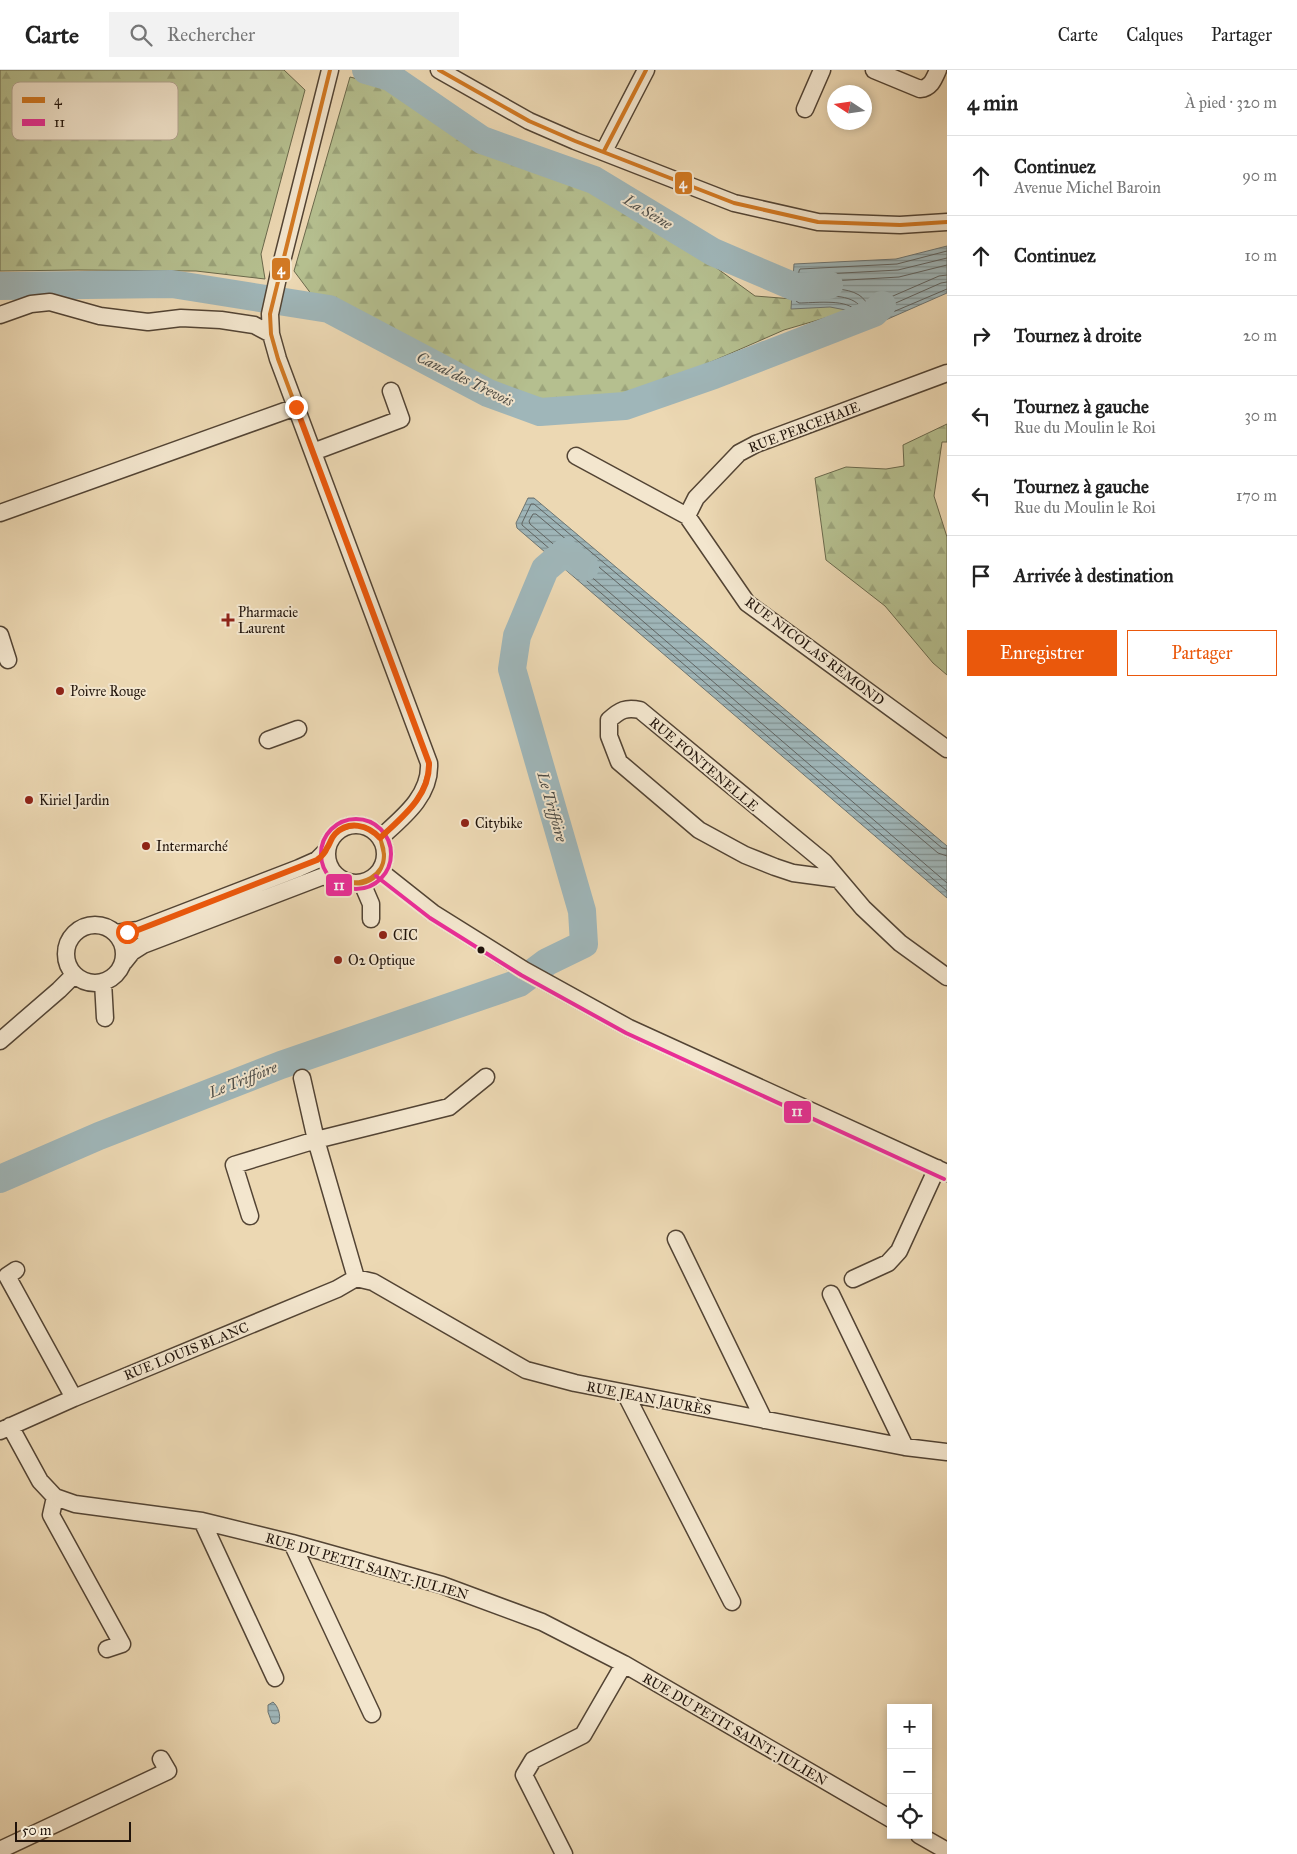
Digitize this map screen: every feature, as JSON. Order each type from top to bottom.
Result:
[{"type":"street","points":[[330,70],[270,314],[271,334],[278,359],[429,763],[430,772],[421,796],[380,838]]},
{"type":"street","points":[[439,70],[529,121],[734,202],[818,222],[858,225],[947,222]]},
{"type":"street","points":[[604,151],[646,70]]},
{"type":"street","points":[[805,109],[822,70]]},
{"type":"street","points":[[874,70],[920,89],[925,89],[932,84],[938,70]]},
{"type":"street","points":[[0,315],[31,304],[50,302],[100,316],[148,322],[181,318],[221,320],[254,325],[271,334]]},
{"type":"street","name":"RUE PERCEHAIE","points":[[687,516],[696,498],[739,453],[756,444],[947,373]]},
{"type":"street","points":[[313,452],[401,419],[391,391]]},
{"type":"street","points":[[0,513],[296,407]]},
{"type":"street","name":"RUE NICOLAS REMOND","points":[[576,456],[687,516],[747,603],[947,749]]},
{"type":"street","points":[[0,635],[8,660]]},
{"type":"street","name":"RUE FONTENELLE","points":[[838,879],[793,873],[775,867],[745,855],[699,830],[620,762],[609,736],[609,720],[620,710],[630,708],[640,710],[824,862],[863,908],[900,943],[947,977]]},
{"type":"street","points":[[268,740],[298,729]]},
{"type":"street","points":[[116,933],[138,930],[317,860],[327,850],[333,836],[341,829],[353,825],[363,826],[375,832],[384,847],[384,860],[380,871],[373,878],[362,883],[347,882],[336,876],[331,870],[327,860],[327,850]]},
{"type":"street","points":[[380,871],[432,913],[524,970],[630,1028],[942,1171],[899,1250],[888,1263],[853,1279]]},
{"type":"street","points":[[124,962],[125,951],[122,941],[108,927],[99,924],[83,926],[74,932],[68,941],[66,960],[74,975],[81,980],[92,983],[103,982],[113,977],[132,952],[143,945],[321,877],[336,876]]},
{"type":"street","points":[[362,883],[371,904],[371,920]]},
{"type":"street","points":[[0,1041],[74,975]]},
{"type":"street","points":[[103,982],[105,1018]]},
{"type":"street","points":[[250,1216],[234,1165],[316,1140],[449,1107],[486,1077]]},
{"type":"street","points":[[302,1078],[316,1140],[356,1278]]},
{"type":"street","points":[[676,1239],[764,1420]]},
{"type":"street","points":[[16,1270],[7,1276],[74,1398]]},
{"type":"street","name":"RUE JEAN JAURÈS","points":[[356,1278],[373,1282],[526,1370],[575,1383],[625,1393],[905,1447],[947,1452]]},
{"type":"street","name":"RUE LOUIS BLANC","points":[[5,1429],[74,1398],[337,1289],[356,1278]]},
{"type":"street","points":[[831,1294],[905,1447]]},
{"type":"street","points":[[625,1393],[732,1602]]},
{"type":"street","points":[[5,1429],[40,1481],[54,1497],[51,1516],[122,1644],[107,1649]]},
{"type":"street","name":"RUE DU PETIT SAINT-JULIEN","points":[[54,1497],[75,1504],[202,1521],[292,1543],[442,1585],[542,1622],[624,1664],[887,1817]]},
{"type":"street","points":[[202,1521],[275,1678]]},
{"type":"street","points":[[292,1543],[372,1714]]},
{"type":"street","points":[[564,1854],[524,1775],[533,1760],[583,1735],[624,1664]]},
{"type":"street","points":[[2,1850],[168,1771],[161,1759]]},
{"type":"street","points":[[926,1839],[947,1851]]},
{"type":"green space","points":[[0,70],[284,70],[305,90],[261,254],[265,279],[196,271],[0,271]]},
{"type":"green space","points":[[350,77],[385,86],[490,153],[546,172],[599,194],[711,264],[755,296],[818,301],[852,310],[784,330],[633,393],[549,403],[498,384],[380,324],[312,295],[294,271]]},
{"type":"green space","points":[[947,424],[947,442],[942,442],[934,496],[947,537],[947,675],[933,663],[885,606],[826,560],[815,478],[846,467],[886,469],[904,466],[903,445]]},
{"type":"water","points":[[947,246],[947,293],[856,333],[848,314],[851,311],[830,307],[791,309],[794,264],[896,259]]},
{"type":"water","points":[[528,498],[534,498],[947,846],[947,898],[517,528],[516,523]]},
{"type":"water","points":[[273,1702],[278,1708],[280,1716],[279,1722],[275,1724],[272,1723],[268,1712],[268,1705]]},
{"type":"waterway","name":"La Seine","points":[[366,70],[390,77],[482,140],[594,180],[713,252],[795,287],[829,285]]},
{"type":"waterway","name":"Canal des Trevois","points":[[0,286],[172,284],[329,309],[488,393],[540,412],[625,406],[714,375],[874,313],[882,305]]},
{"type":"waterway","name":"Le Triffoire","points":[[0,1179],[99,1136],[281,1065],[519,983],[547,962],[584,944],[582,911],[512,669],[517,636],[545,569],[565,552],[585,567]]},
{"type":"transit line","name":"4","points":[[330,70],[270,314],[271,334],[278,359],[429,763],[424,786],[419,796],[406,814],[380,838]]},
{"type":"transit line","name":"4","points":[[439,70],[529,121],[734,203],[818,222],[900,225],[947,222]]},
{"type":"transit line","name":"4","points":[[604,151],[646,70]]},
{"type":"transit line","name":"11","points":[[356,819],[369,822],[381,829],[388,841],[391,854],[388,867],[381,879],[369,886],[356,889],[343,886],[331,879],[324,867],[321,854],[324,841],[331,829],[343,822],[356,819]]},
{"type":"transit line","name":"4","points":[[343,829],[361,826],[377,835]]},
{"type":"transit line","name":"4","points":[[343,880],[350,882],[364,881],[376,874],[383,862],[384,854],[381,841]]},
{"type":"transit line","name":"4","points":[[343,880],[362,883],[376,876],[384,860],[381,841]]},
{"type":"transit line","name":"11","points":[[376,876],[430,918],[521,975],[626,1033],[944,1179]]},
{"type":"place","name":"Pharmacie Laurent","points":[[228,620]]},
{"type":"place","name":"Poivre Rouge","points":[[60,691]]},
{"type":"place","name":"Kiriel Jardin","points":[[29,800]]},
{"type":"place","name":"Citybike","points":[[465,823]]},
{"type":"place","name":"Intermarché","points":[[146,846]]},
{"type":"place","name":"CIC","points":[[383,935]]},
{"type":"place","name":"O2 Optique","points":[[338,960]]},
{"type":"route","points":[[127,932],[138,930],[317,860],[327,850],[333,836],[341,829],[353,825],[363,826],[375,832],[380,838],[421,796],[430,772],[429,763],[296,407]]}]
